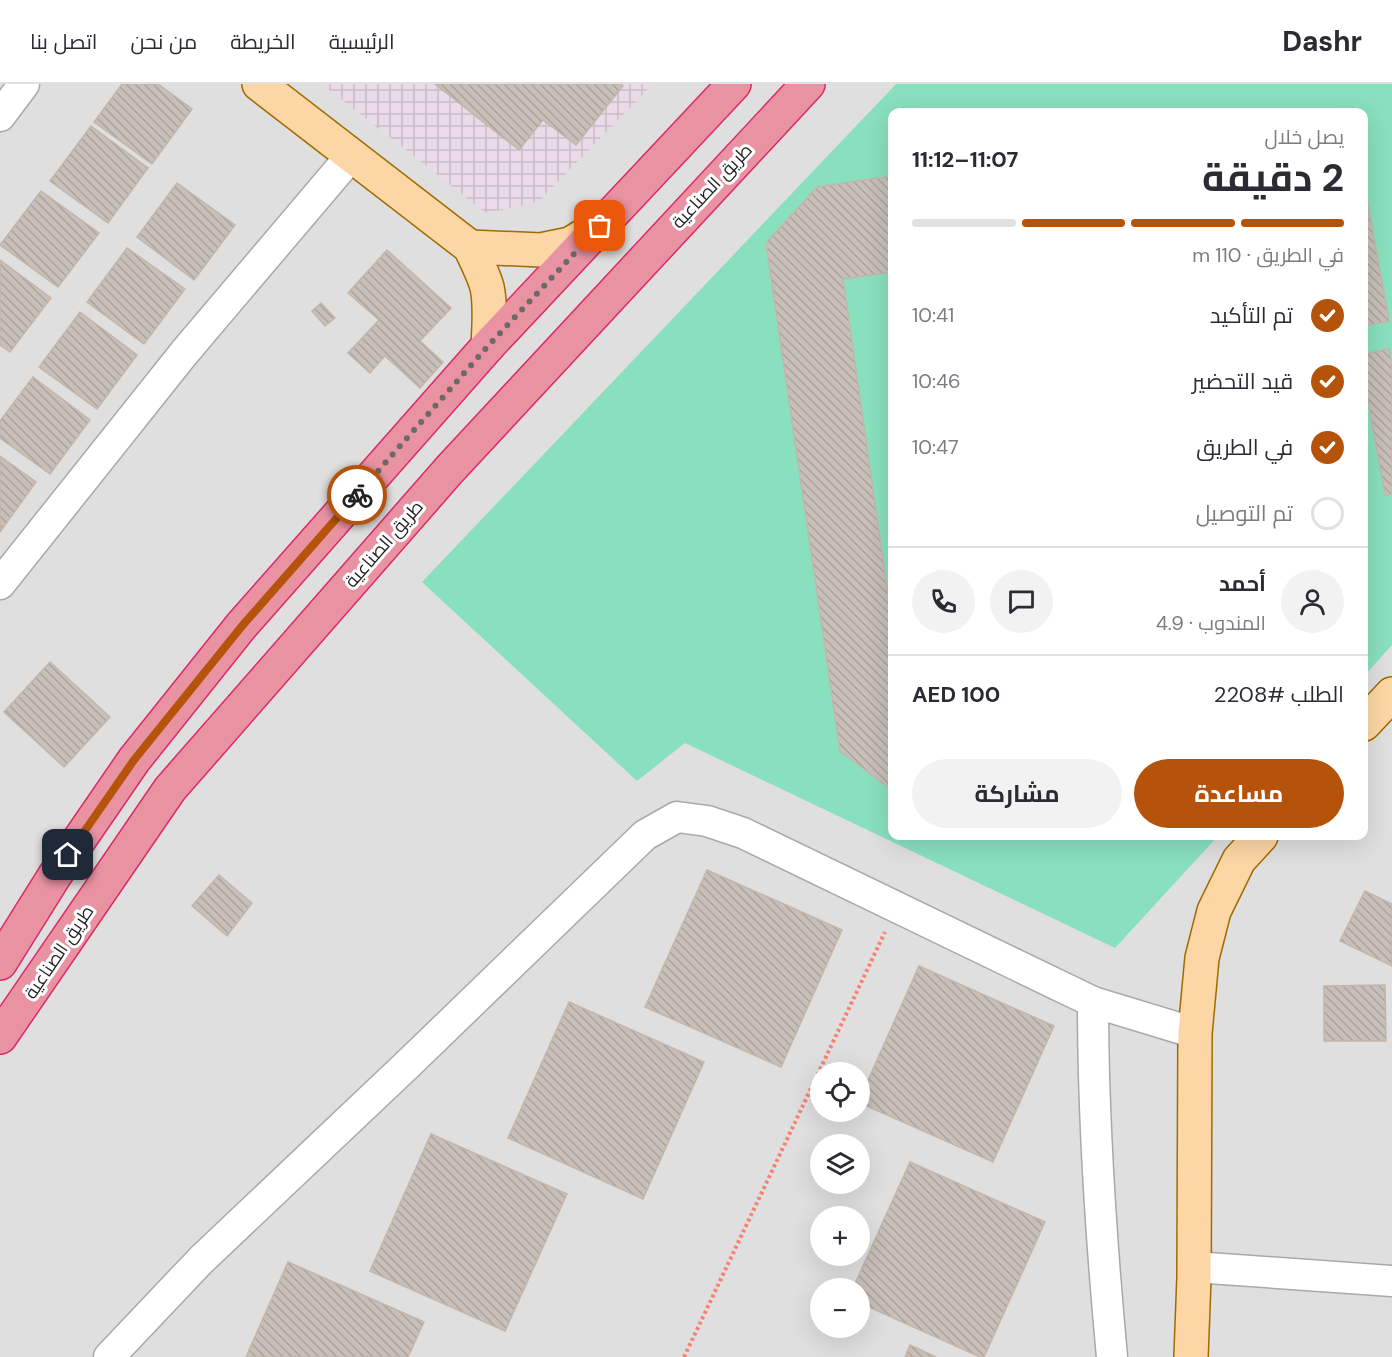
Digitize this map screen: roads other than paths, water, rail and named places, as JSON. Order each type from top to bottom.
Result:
[{"type":"highway","points":[[0,963],[55,875],[134,760],[242,626],[488,346],[734,84]]},
{"type":"highway","name":"طريق الصناعية","points":[[0,1037],[170,789],[450,469],[808,84]]},
{"type":"main road","points":[[259,84],[470,247],[487,287],[490,315],[488,346]]},
{"type":"main road","points":[[470,247],[541,250],[570,244],[600,226]]},
{"type":"main road","points":[[1368,720],[1392,694]]},
{"type":"main road","points":[[1191,1357],[1194,1267],[1195,1033],[1202,958],[1214,911],[1239,860],[1257,840]]},
{"type":"street","points":[[0,116],[24,84]]},
{"type":"street","points":[[0,584],[184,353],[351,156]]},
{"type":"street","points":[[109,1357],[201,1260],[645,835],[677,817],[707,820],[743,833],[1093,1002],[1195,1033]]},
{"type":"street","points":[[1093,1002],[1093,1057],[1103,1255],[1112,1357]]},
{"type":"street","points":[[1194,1267],[1392,1281]]}]
